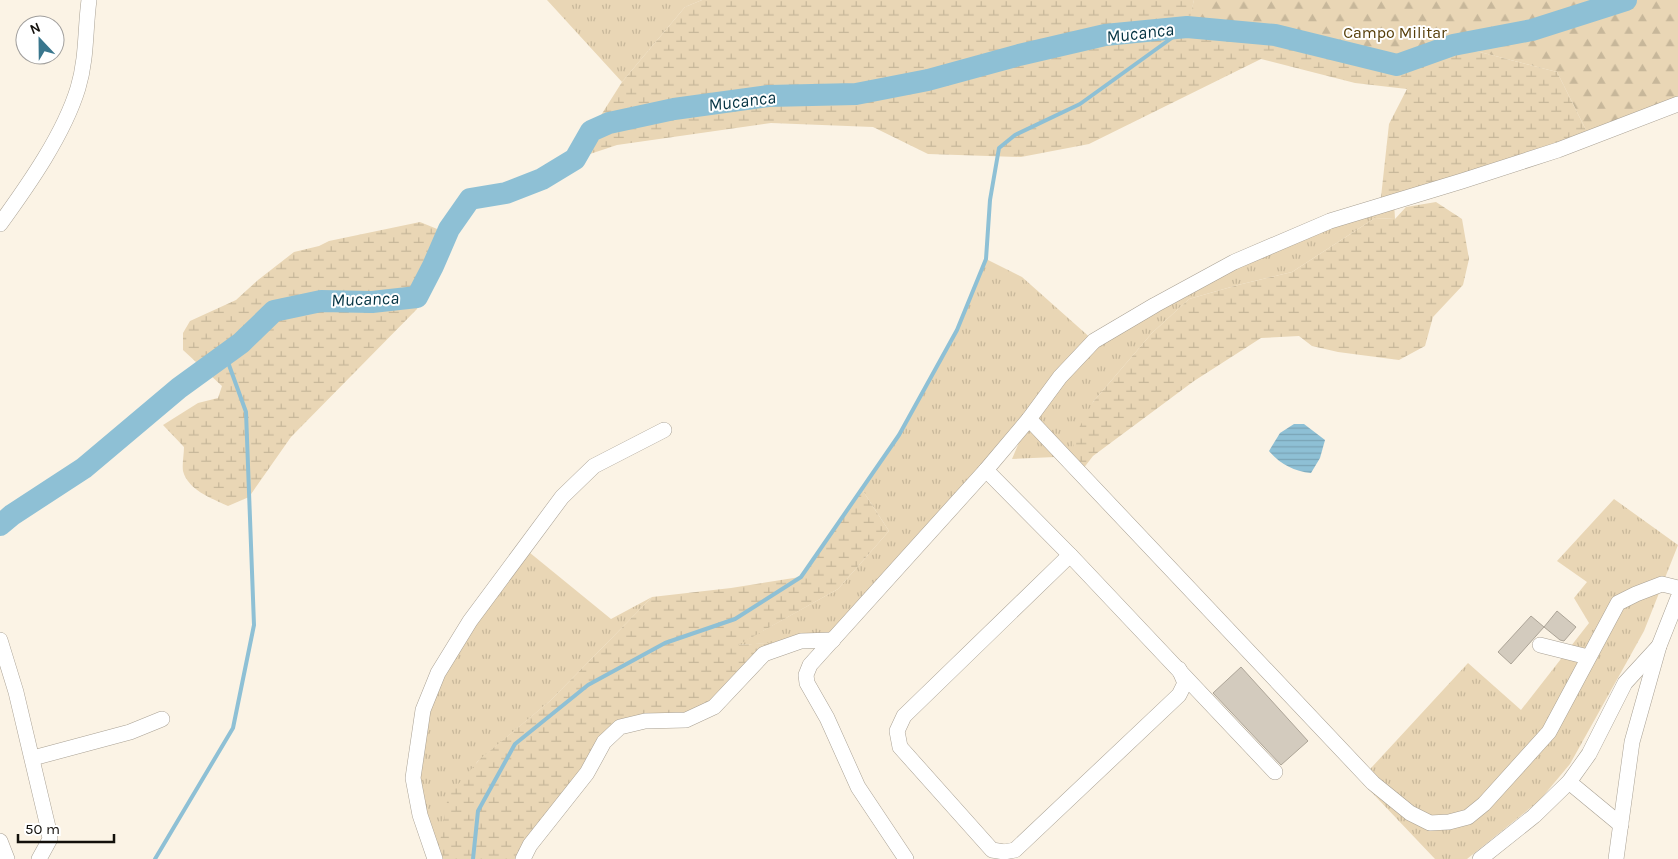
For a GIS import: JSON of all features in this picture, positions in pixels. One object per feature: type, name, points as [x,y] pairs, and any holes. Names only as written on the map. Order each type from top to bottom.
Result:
[{"type":"street","points":[[0,224],[23,193],[66,119],[78,87],[85,54],[89,0]]},
{"type":"street","points":[[906,859],[858,787],[827,718],[807,683],[806,675],[810,665],[986,470],[1029,419],[1060,377],[1094,341],[1234,262],[1330,221],[1462,182],[1550,153],[1678,104]]},
{"type":"street","points":[[1029,419],[1373,783],[1410,813],[1430,823],[1449,822],[1468,817],[1484,804],[1549,732],[1618,603],[1662,584],[1678,588]]},
{"type":"street","points":[[435,859],[420,815],[413,778],[423,710],[438,673],[470,621],[562,497],[594,466],[664,430]]},
{"type":"street","points":[[986,470],[1070,555],[1275,772]]},
{"type":"street","points":[[1070,555],[904,716],[897,731],[900,747],[992,850],[1004,852],[1015,850],[1179,695],[1185,683],[1179,670]]},
{"type":"street","points":[[1616,859],[1632,742],[1659,646],[1678,598]]},
{"type":"street","points":[[0,640],[33,758],[50,838],[39,859]]},
{"type":"street","points":[[523,859],[530,845],[587,773],[604,742],[620,727],[645,721],[686,720],[714,707],[764,654],[801,641],[833,640]]},
{"type":"street","points":[[1540,645],[1588,657]]},
{"type":"street","points":[[1480,859],[1534,816],[1569,782],[1589,754],[1625,682],[1659,646]]},
{"type":"street","points":[[33,758],[130,732],[162,719]]},
{"type":"street","points":[[1569,782],[1621,825]]},
{"type":"street","points":[[0,840],[8,859]]},
{"type":"green space","points":[[547,0],[702,0],[685,7],[622,82]]},
{"type":"green space","points":[[702,0],[1194,0],[1188,27],[1275,35],[1397,65],[1453,45],[1557,72],[1590,138],[1378,206],[1381,197],[1389,124],[1407,89],[1355,83],[1261,59],[1089,144],[1021,157],[928,154],[873,127],[771,123],[617,145],[575,159],[622,82],[685,7]]},
{"type":"green space","name":"Campo Militar","points":[[1194,0],[1678,0],[1678,104],[1590,138],[1557,72],[1453,45],[1397,65],[1275,35],[1187,27]]},
{"type":"green space","points":[[1394,201],[1395,219],[1375,218],[1292,272],[1189,299],[1152,333],[1093,402],[1076,478],[1055,457],[1012,459],[1028,421],[833,640],[737,645],[838,589],[889,531],[861,488],[899,435],[957,330],[986,259],[1022,277],[1094,341],[1234,262]]},
{"type":"green space","points":[[1436,202],[1462,219],[1469,259],[1463,285],[1433,317],[1425,346],[1399,360],[1338,352],[1312,346],[1299,336],[1261,338],[1194,381],[1093,456],[1076,478],[1073,439],[1093,402],[1152,333],[1189,299],[1292,272],[1375,218],[1395,219],[1406,207]]},
{"type":"green space","points":[[420,222],[447,233],[417,309],[291,437],[249,497],[228,506],[195,488],[186,478],[183,471],[184,447],[163,425],[198,403],[218,398],[222,386],[183,350],[183,333],[190,321],[236,300],[294,252],[319,246],[329,241]]},
{"type":"green space","points":[[861,488],[889,531],[838,589],[738,645],[801,641],[764,654],[714,707],[620,727],[523,859],[437,859],[448,796],[480,759],[550,701],[652,597],[731,588],[800,577]]},
{"type":"green space","points":[[1614,499],[1678,545],[1644,631],[1570,764],[1539,801],[1467,859],[1435,859],[1360,780],[1468,663],[1521,710],[1589,623],[1574,598],[1587,582],[1557,561]]},
{"type":"green space","points":[[524,548],[611,619],[652,597],[550,701],[477,762],[437,859],[413,778],[423,710]]},
{"type":"water","points":[[1294,424],[1304,424],[1325,440],[1320,458],[1311,473],[1299,471],[1288,466],[1269,451],[1280,433]]},
{"type":"building","points":[[1557,611],[1576,627],[1564,641],[1544,627]]},
{"type":"building","points":[[1531,616],[1544,627],[1511,664],[1498,652]]},
{"type":"building","points":[[1241,667],[1308,741],[1281,765],[1213,693]]},
{"type":"waterway","name":"Mucanca","points":[[0,525],[12,515],[84,468],[179,388],[241,343],[274,311],[321,301],[372,302],[417,297],[449,229],[470,199],[506,193],[542,179],[575,159],[591,131],[609,123],[674,109],[768,96],[856,94],[928,80],[1019,55],[1105,35],[1187,27],[1275,35],[1397,65],[1453,45],[1532,30],[1626,0]]},
{"type":"waterway","points":[[473,859],[478,811],[515,744],[588,685],[665,643],[735,619],[801,577],[899,435],[957,330],[986,259],[990,200],[999,148],[1015,135],[1080,104],[1187,27]]},
{"type":"waterway","points":[[155,859],[233,728],[254,625],[246,412],[225,354]]}]
